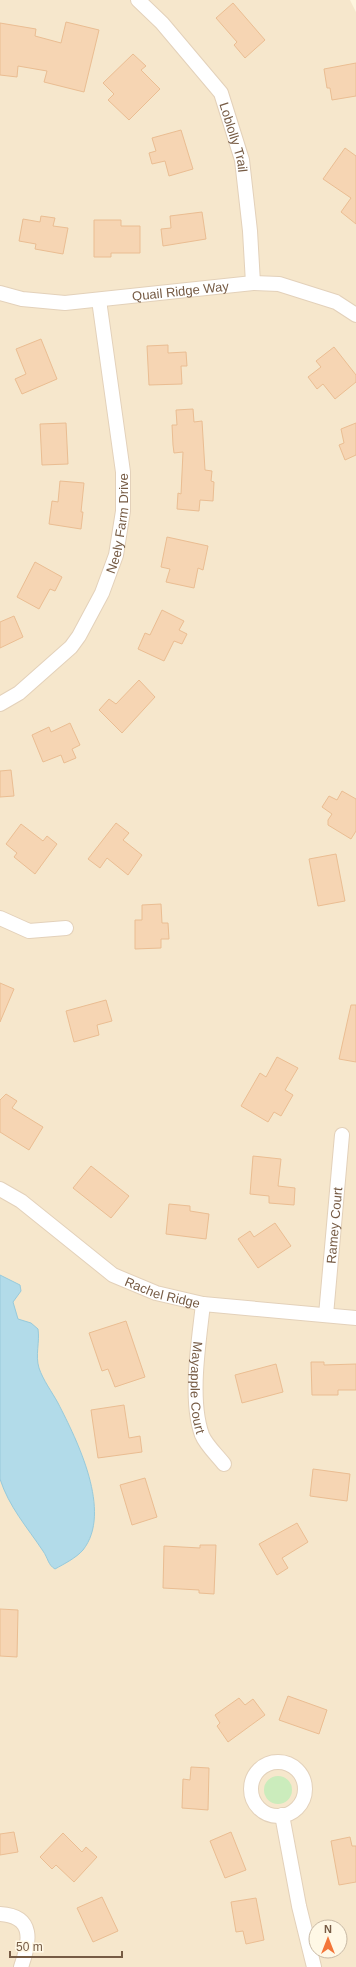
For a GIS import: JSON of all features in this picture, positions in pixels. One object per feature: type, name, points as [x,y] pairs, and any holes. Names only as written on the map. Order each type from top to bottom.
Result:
[{"type":"street","name":"Loblolly Trail","points":[[138,0],[162,23],[222,94],[242,160],[250,232],[253,283]]},
{"type":"street","name":"Quail Ridge Way","points":[[0,293],[22,299],[65,303],[253,283],[279,284],[336,302],[356,315]]},
{"type":"street","name":"Neely Farm Drive","points":[[0,704],[19,693],[71,647],[79,636],[102,593],[116,555],[123,511],[122,472],[100,300]]},
{"type":"street","points":[[0,918],[29,931],[66,928]]},
{"type":"street","name":"Ramey Court","points":[[326,1315],[342,1135]]},
{"type":"street","name":"Rachel Ridge","points":[[0,1189],[21,1201],[113,1275],[156,1293],[203,1304],[356,1318]]},
{"type":"street","name":"Mayapple Court","points":[[203,1304],[197,1359],[198,1416],[202,1436],[224,1464]]},
{"type":"street","points":[[282,1815],[299,1906],[314,1967]]},
{"type":"street","points":[[0,1914],[17,1918],[23,1922],[26,1928],[28,1939],[26,1953],[21,1967]]},
{"type":"shaded area","points":[[0,0],[350,0],[356,12],[356,1967],[0,1967]]},
{"type":"green space","points":[[278,1776],[288,1780],[292,1790],[288,1800],[278,1804],[268,1800],[264,1790],[268,1780]]},
{"type":"water","points":[[0,1275],[20,1285],[21,1291],[13,1302],[18,1319],[31,1323],[38,1329],[37,1358],[39,1368],[74,1436],[89,1476],[93,1497],[94,1516],[91,1534],[83,1550],[70,1561],[55,1569],[49,1563],[43,1551],[13,1508],[0,1479]]},
{"type":"building","points":[[233,3],[265,40],[245,58],[234,45],[237,42],[216,18]]},
{"type":"building","points":[[66,22],[99,30],[84,92],[44,82],[47,71],[18,66],[17,77],[0,75],[0,23],[36,29],[35,36],[61,43]]},
{"type":"building","points":[[133,54],[146,66],[141,70],[160,89],[129,120],[108,100],[114,94],[103,83]]},
{"type":"building","points":[[356,63],[356,96],[332,100],[330,88],[327,88],[324,69]]},
{"type":"building","points":[[181,130],[193,169],[169,176],[165,161],[152,164],[149,153],[156,151],[152,138]]},
{"type":"building","points":[[345,148],[356,156],[356,224],[341,212],[351,198],[323,179]]},
{"type":"building","points":[[202,212],[206,239],[163,246],[161,229],[171,228],[170,216]]},
{"type":"building","points":[[41,216],[55,218],[53,226],[68,228],[63,254],[35,249],[36,244],[19,241],[23,219],[40,222]]},
{"type":"building","points":[[94,220],[121,220],[121,226],[140,226],[140,253],[111,253],[111,257],[94,257]]},
{"type":"building","points":[[41,339],[57,379],[22,394],[15,379],[26,374],[16,349]]},
{"type":"building","points":[[168,345],[168,353],[186,352],[187,366],[181,366],[182,384],[149,385],[147,346]]},
{"type":"building","points":[[334,347],[356,375],[356,382],[335,399],[323,384],[317,389],[308,377],[321,367],[316,361]]},
{"type":"building","points":[[193,409],[194,422],[202,421],[205,470],[212,471],[211,481],[214,482],[213,501],[200,500],[199,511],[177,509],[178,493],[181,494],[183,452],[174,453],[173,445],[172,425],[177,425],[176,410]]},
{"type":"building","points":[[66,423],[68,464],[42,465],[40,424]]},
{"type":"building","points":[[356,423],[356,455],[345,460],[339,445],[344,443],[341,429]]},
{"type":"building","points":[[60,481],[84,483],[81,529],[49,524],[52,501],[58,502]]},
{"type":"building","points":[[167,537],[208,546],[203,570],[198,568],[194,588],[166,582],[170,569],[161,567]]},
{"type":"building","points":[[35,562],[62,577],[55,591],[50,589],[39,609],[17,597]]},
{"type":"building","points":[[162,610],[184,621],[179,630],[187,634],[182,644],[174,641],[164,661],[138,649],[145,633],[150,635]]},
{"type":"building","points":[[14,616],[23,637],[0,648],[0,622]]},
{"type":"building","points":[[139,680],[155,697],[122,733],[99,710],[109,699],[116,704]]},
{"type":"building","points":[[70,723],[80,745],[72,749],[76,758],[64,763],[61,755],[43,762],[32,735],[49,727],[51,732]]},
{"type":"building","points":[[11,770],[14,796],[0,797],[0,771]]},
{"type":"building","points":[[342,791],[356,799],[356,831],[351,839],[328,825],[328,820],[332,814],[322,807],[329,796],[337,800]]},
{"type":"building","points":[[116,823],[129,833],[123,840],[142,855],[128,875],[107,858],[100,868],[88,859]]},
{"type":"building","points":[[21,824],[43,841],[47,836],[57,844],[35,874],[14,857],[17,853],[6,844]]},
{"type":"building","points":[[336,854],[345,901],[318,906],[309,859]]},
{"type":"building","points":[[161,904],[162,923],[168,923],[169,939],[161,939],[161,948],[135,949],[135,920],[142,920],[142,905]]},
{"type":"building","points":[[0,983],[14,989],[0,1022]]},
{"type":"building","points":[[106,1000],[112,1021],[97,1025],[99,1035],[74,1042],[66,1011]]},
{"type":"building","points":[[351,1005],[356,1005],[356,1062],[339,1059]]},
{"type":"building","points":[[277,1057],[298,1068],[285,1090],[293,1095],[281,1116],[274,1112],[268,1122],[241,1106],[260,1073],[266,1077]]},
{"type":"building","points":[[6,1094],[17,1101],[12,1108],[43,1127],[29,1150],[0,1132],[0,1100]]},
{"type":"building","points":[[253,1156],[281,1159],[278,1186],[295,1188],[294,1205],[269,1203],[269,1196],[250,1194]]},
{"type":"building","points":[[91,1166],[129,1196],[111,1218],[73,1188]]},
{"type":"building","points":[[169,1204],[190,1206],[190,1211],[209,1214],[206,1239],[166,1234]]},
{"type":"building","points":[[275,1223],[291,1246],[258,1268],[238,1239],[250,1231],[254,1237]]},
{"type":"building","points":[[126,1321],[145,1377],[115,1387],[108,1369],[102,1371],[89,1333]]},
{"type":"building","points":[[311,1362],[324,1362],[324,1365],[356,1364],[356,1390],[338,1390],[338,1395],[312,1395]]},
{"type":"building","points":[[276,1364],[283,1392],[242,1403],[235,1375]]},
{"type":"building","points":[[124,1405],[129,1438],[140,1436],[142,1452],[98,1458],[91,1410]]},
{"type":"building","points":[[313,1469],[350,1474],[347,1501],[310,1496]]},
{"type":"building","points":[[145,1478],[157,1517],[132,1525],[120,1485]]},
{"type":"building","points":[[297,1523],[308,1542],[282,1558],[288,1568],[277,1575],[259,1544]]},
{"type":"building","points":[[200,1545],[216,1545],[214,1594],[199,1593],[199,1590],[163,1588],[164,1546],[200,1548]]},
{"type":"building","points":[[0,1609],[18,1610],[17,1657],[0,1656]]},
{"type":"building","points":[[288,1696],[327,1710],[319,1734],[279,1720]]},
{"type":"building","points":[[239,1698],[245,1705],[253,1699],[265,1715],[228,1742],[217,1726],[220,1723],[215,1715]]},
{"type":"building","points":[[191,1767],[209,1768],[208,1810],[182,1808],[183,1779],[190,1780]]},
{"type":"building","points":[[14,1832],[18,1852],[0,1855],[0,1834]]},
{"type":"building","points":[[231,1832],[246,1870],[225,1878],[210,1841]]},
{"type":"building","points":[[63,1833],[82,1852],[86,1847],[97,1857],[74,1882],[56,1865],[52,1869],[40,1857]]},
{"type":"building","points":[[350,1837],[352,1846],[356,1846],[356,1882],[339,1885],[331,1841]]},
{"type":"building","points":[[102,1897],[118,1931],[93,1942],[77,1908]]},
{"type":"building","points":[[256,1898],[264,1940],[246,1944],[243,1931],[236,1932],[231,1902]]}]
